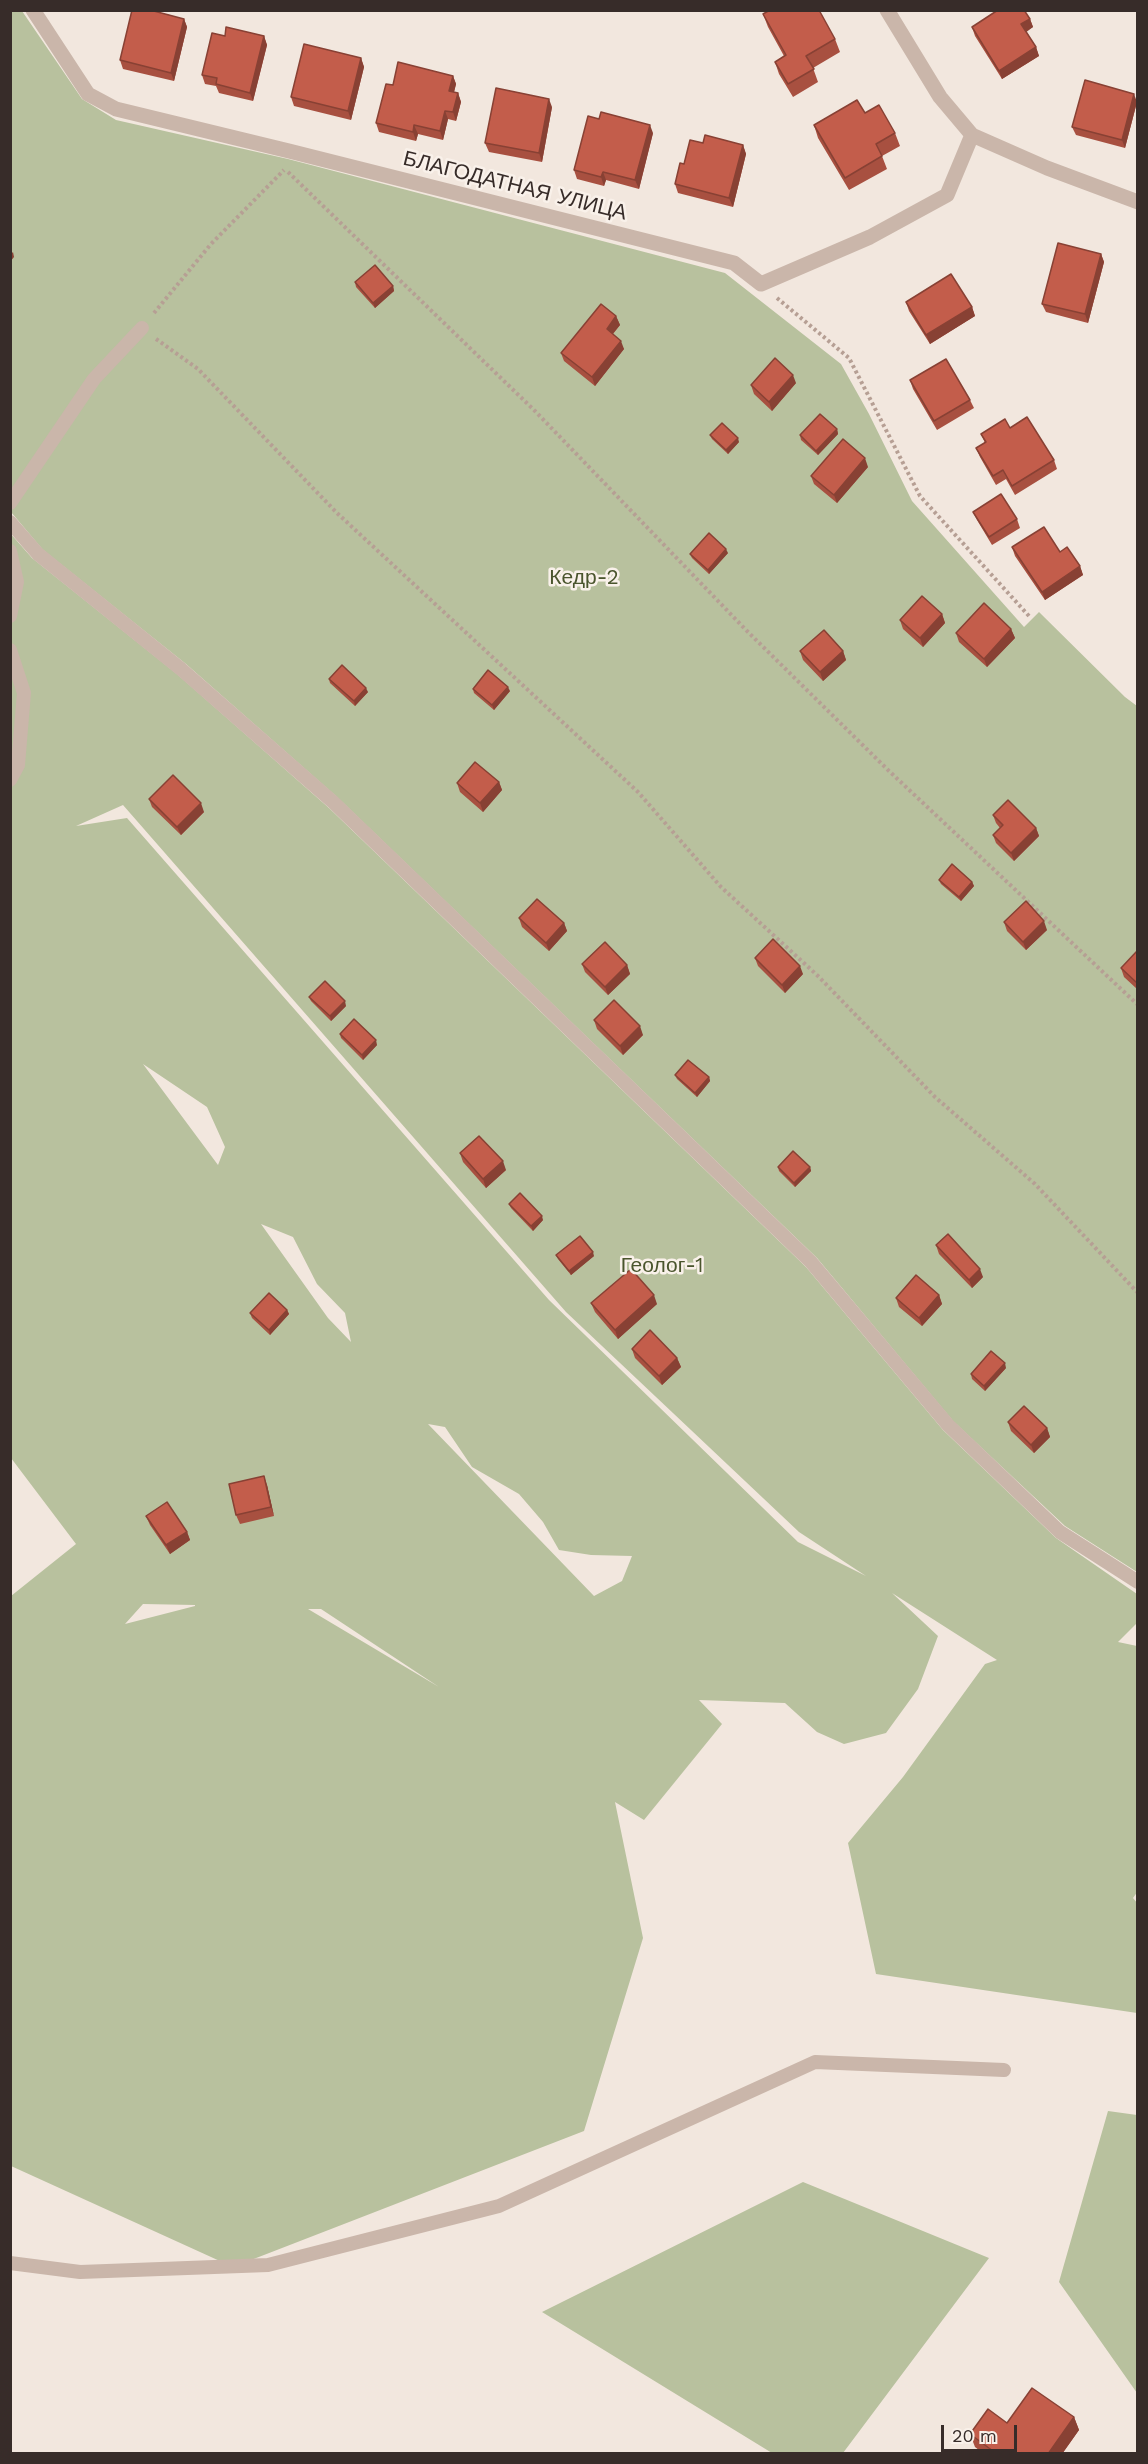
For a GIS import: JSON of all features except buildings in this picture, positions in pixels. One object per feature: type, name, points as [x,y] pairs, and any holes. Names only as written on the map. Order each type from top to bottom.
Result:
[{"type":"street","name":"БЛАГОДАТНАЯ УЛИЦА","points":[[33,10],[88,93],[116,109],[290,150],[734,263],[760,284]]},
{"type":"street","points":[[887,10],[940,97],[972,135],[1047,168],[1137,202]]},
{"type":"street","points":[[760,284],[870,237],[947,195],[972,135]]},
{"type":"lane","points":[[10,502],[94,379],[142,328]]},
{"type":"lane","points":[[10,522],[38,554],[181,669],[333,802],[811,1262],[948,1425],[1060,1532],[1137,1582]]},
{"type":"lane","points":[[10,551],[16,582],[10,616]]},
{"type":"lane","points":[[10,650],[24,693],[18,765],[10,780]]},
{"type":"lane","points":[[10,2263],[80,2271],[268,2265],[499,2206],[816,2062],[1004,2070]]},
{"type":"path","points":[[290,150],[285,169],[211,244],[142,328],[198,369],[337,513],[638,792],[721,887],[818,976],[935,1098],[1035,1184],[1137,1293]]},
{"type":"path","points":[[285,169],[535,411],[746,630],[889,771],[1137,1005]]},
{"type":"path","points":[[760,284],[849,358],[920,496],[1029,616]]},
{"type":"green space","name":"Кедр-2","points":[[10,11],[22,11],[82,99],[116,120],[288,159],[725,273],[841,364],[869,414],[912,501],[1024,627],[1039,612],[1125,697],[1137,706],[1137,1572],[1065,1526],[953,1421],[817,1258],[337,797],[186,664],[43,550],[11,512]]},
{"type":"green space","name":"Геолог-1","points":[[10,533],[32,558],[177,674],[329,808],[806,1267],[943,1430],[1056,1538],[1137,1594],[1137,1623],[1118,1642],[1137,1646],[1138,1891],[1133,1898],[1138,1904],[1137,2013],[876,1974],[848,1843],[903,1777],[985,1664],[997,1660],[892,1593],[938,1636],[918,1689],[886,1733],[844,1744],[817,1732],[785,1703],[699,1700],[722,1724],[644,1820],[615,1802],[643,1938],[584,2131],[233,2267],[11,2166],[11,1596],[76,1544],[11,1458]],"holes":[[[123,805],[566,1312],[799,1532],[866,1576],[798,1542],[549,1300],[127,818],[76,826]],[[143,1064],[207,1107],[225,1147],[218,1165]],[[261,1224],[293,1237],[317,1284],[345,1313],[351,1342],[328,1318]],[[428,1424],[445,1427],[472,1467],[519,1494],[543,1522],[559,1550],[591,1555],[632,1556],[622,1581],[594,1596]],[[143,1604],[195,1606],[125,1624]],[[308,1609],[321,1609],[439,1687]]]},
{"type":"green space","points":[[1108,2111],[1137,2115],[1137,2393],[1059,2282]]},
{"type":"green space","points":[[803,2182],[989,2258],[843,2453],[772,2453],[542,2312]]}]
